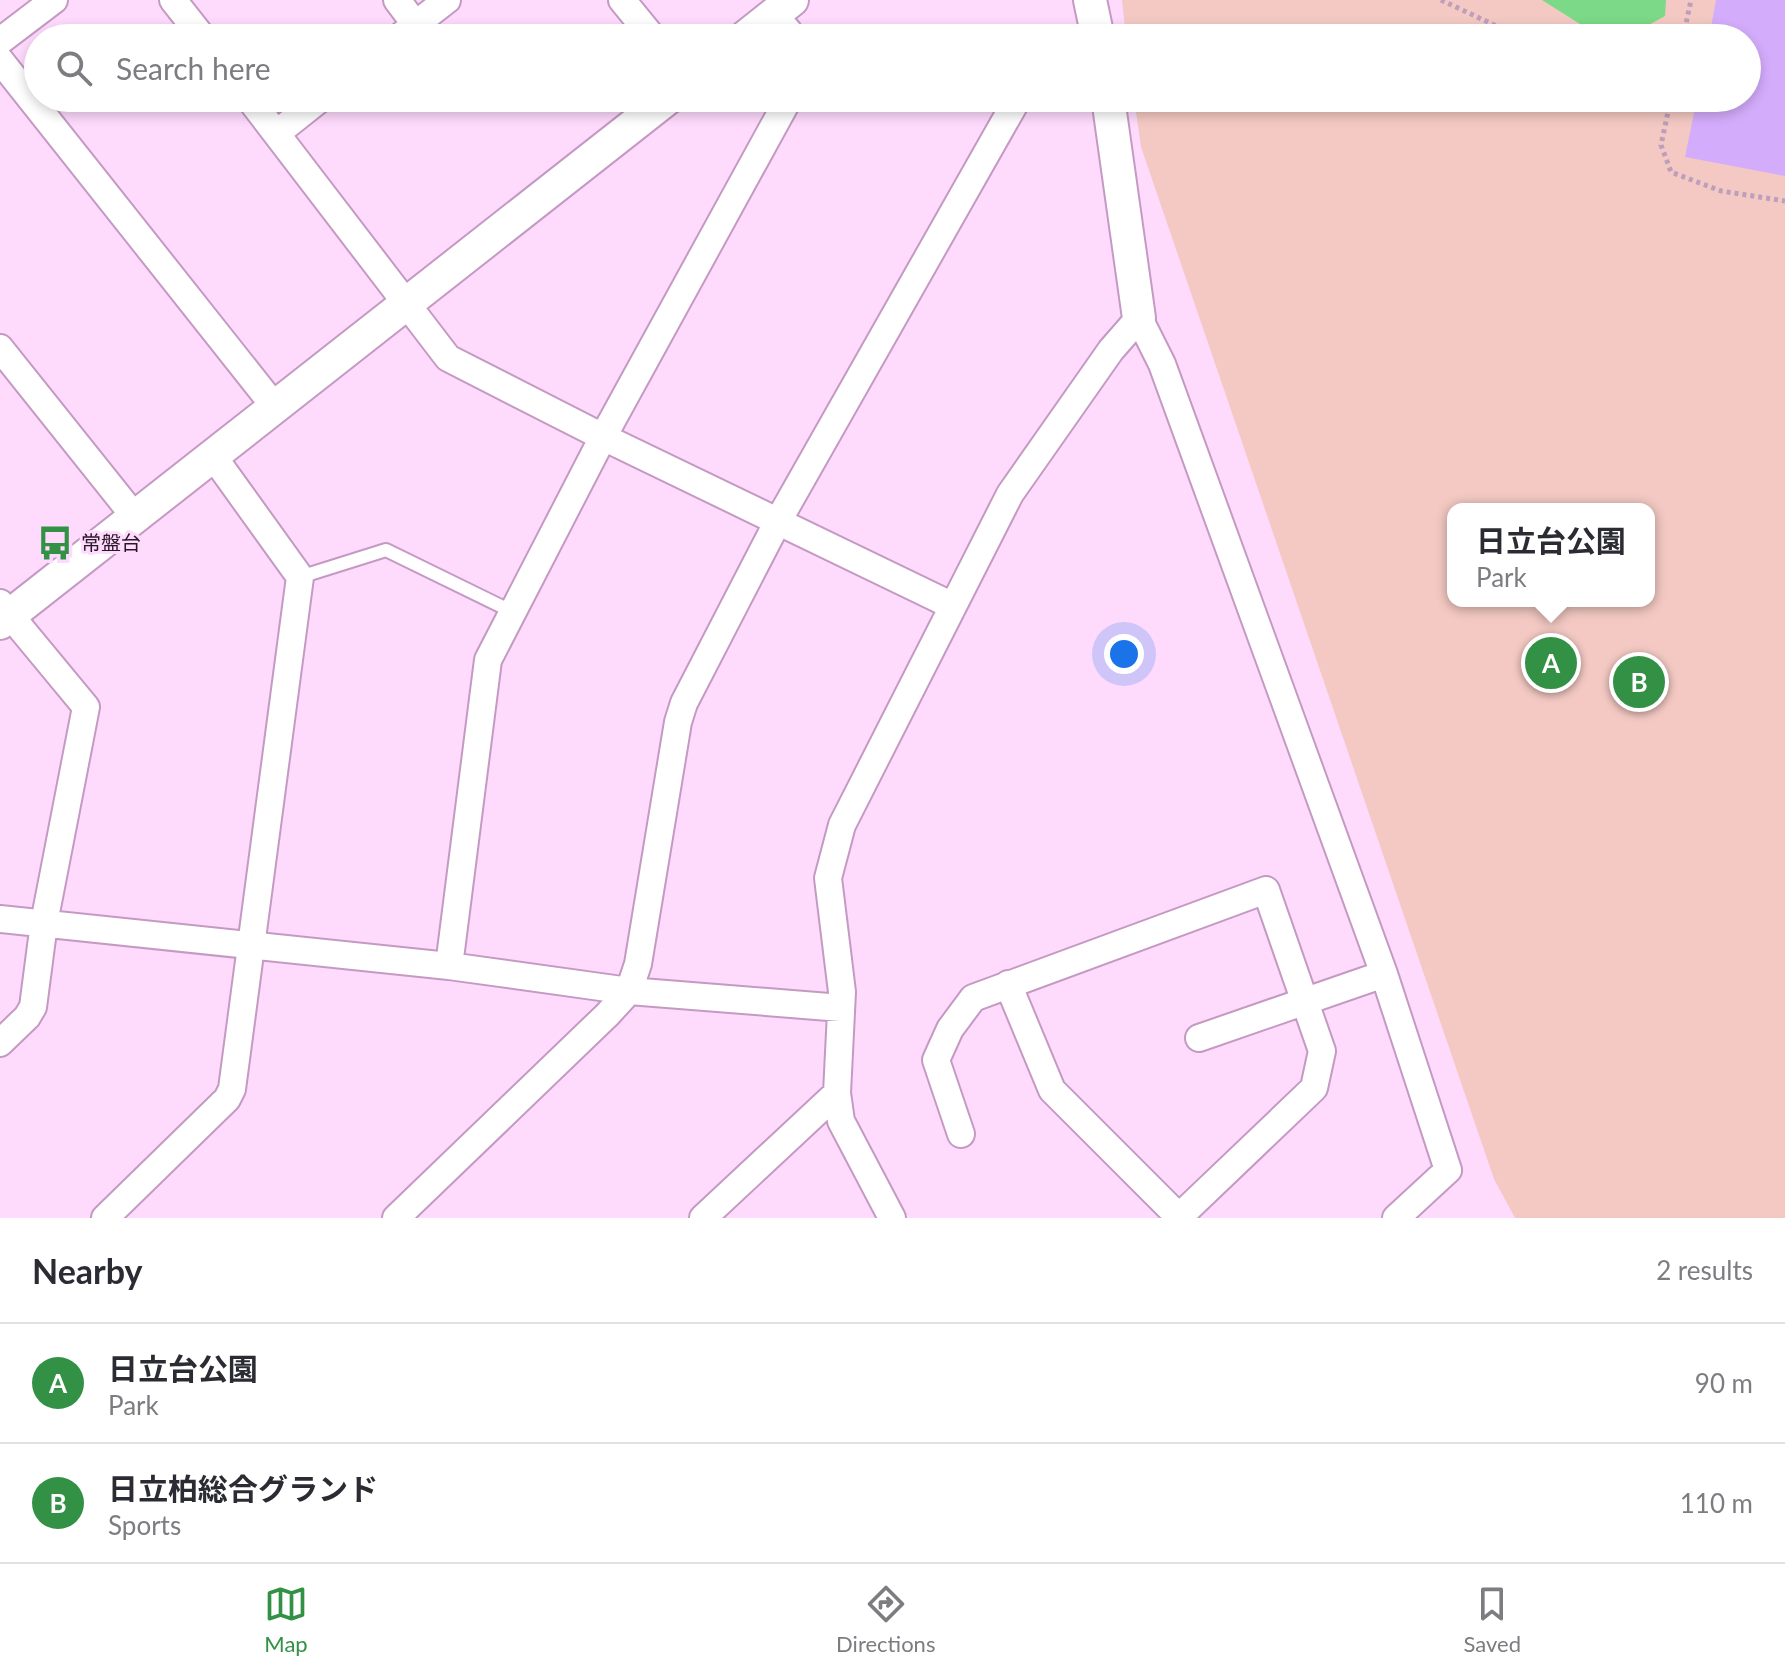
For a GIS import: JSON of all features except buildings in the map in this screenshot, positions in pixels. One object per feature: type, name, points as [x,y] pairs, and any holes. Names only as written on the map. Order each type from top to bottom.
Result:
[{"type":"street","points":[[0,41],[54,0]]},
{"type":"street","points":[[173,0],[192,24]]},
{"type":"street","points":[[397,0],[404,24]]},
{"type":"street","points":[[415,24],[447,0]]},
{"type":"street","points":[[622,0],[642,24]]},
{"type":"street","points":[[1090,0],[1091,24]]},
{"type":"street","points":[[0,60],[24,90]]},
{"type":"street","points":[[41,112],[275,407]]},
{"type":"street","points":[[260,112],[448,358],[777,523],[953,606]]},
{"type":"street","points":[[277,133],[303,112]]},
{"type":"street","points":[[0,1043],[33,1007],[44,923],[86,707],[3,614],[135,517],[650,112]]},
{"type":"street","points":[[449,966],[488,660],[603,437],[781,112]]},
{"type":"street","points":[[396,1218],[629,991],[638,964],[678,722],[684,703],[777,523],[1010,112]]},
{"type":"street","points":[[1110,112],[1139,318],[1162,364],[1384,974],[1448,1170],[1396,1218]]},
{"type":"street","points":[[892,1218],[841,1121],[837,1093],[842,992],[828,878],[842,825],[1010,494],[1111,350],[1139,318]]},
{"type":"street","points":[[0,348],[135,517]]},
{"type":"street","points":[[105,1218],[227,1099],[232,1089],[300,577],[213,456]]},
{"type":"street","points":[[961,1134],[936,1060],[950,1029],[973,998],[1008,984],[1266,890],[1322,1051],[1314,1088],[1179,1218],[1052,1090],[1008,984]]},
{"type":"street","points":[[0,919],[449,966],[629,991],[841,1008]]},
{"type":"street","points":[[1199,1038],[1384,974]]},
{"type":"street","points":[[703,1218],[837,1093]]},
{"type":"lane","points":[[300,577],[386,550],[513,612]]},
{"type":"path","points":[[1441,0],[1492,24]]},
{"type":"path","points":[[1686,24],[1691,0]]},
{"type":"path","points":[[1668,112],[1661,145],[1671,172],[1721,191],[1785,201]]},
{"type":"shaded area","points":[[1122,0],[1785,0],[1785,1218],[1515,1218],[1494,1179],[1141,147],[1136,112],[1761,112],[1761,24],[1125,24]]},
{"type":"shaded area","points":[[1542,0],[1666,0],[1665,16],[1650,24],[1580,24]]},
{"type":"place","name":"常盤台","points":[[55,543]]},
{"type":"place","name":"日立台公園","points":[[1551,663]]},
{"type":"place","name":"日立柏総合グランド","points":[[1639,682]]}]
